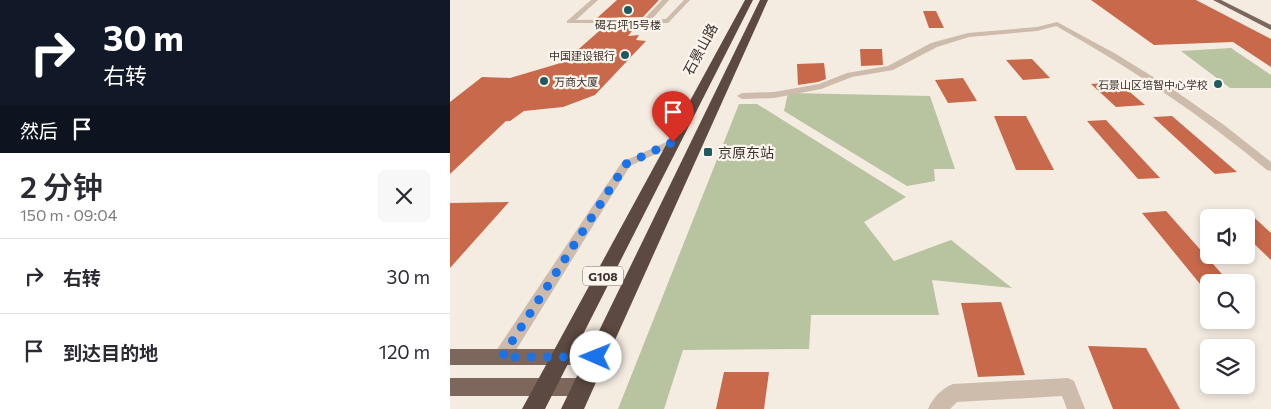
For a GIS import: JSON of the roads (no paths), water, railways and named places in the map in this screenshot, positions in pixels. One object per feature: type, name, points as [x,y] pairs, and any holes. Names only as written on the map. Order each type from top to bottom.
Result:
[{"type":"highway","name":"石景山路","points":[[533,409],[749,0]]},
{"type":"highway","name":"G108","points":[[572,409],[764,0]]},
{"type":"main road","points":[[1216,0],[1271,28]]},
{"type":"main road","points":[[450,357],[596,357]]},
{"type":"main road","points":[[450,387],[582,387]]},
{"type":"street","points":[[595,0],[569,22],[668,21],[687,0]]},
{"type":"street","points":[[646,21],[666,0]]},
{"type":"street","points":[[742,96],[774,95],[793,92],[821,86],[850,75],[890,68],[934,45],[968,35],[1037,29],[1057,24],[1135,69],[1235,137],[1271,168]]},
{"type":"street","points":[[502,357],[626,164],[673,142]]},
{"type":"street","points":[[937,409],[953,393],[1068,388],[1076,409]]},
{"type":"place","name":"碣石坪15号楼","points":[[628,10]]},
{"type":"place","name":"中国建设银行","points":[[625,55]]},
{"type":"place","name":"万商大厦","points":[[544,81]]},
{"type":"place","name":"石景山区培智中心学校","points":[[1218,84]]},
{"type":"place","name":"京原东站","points":[[708,152]]}]
